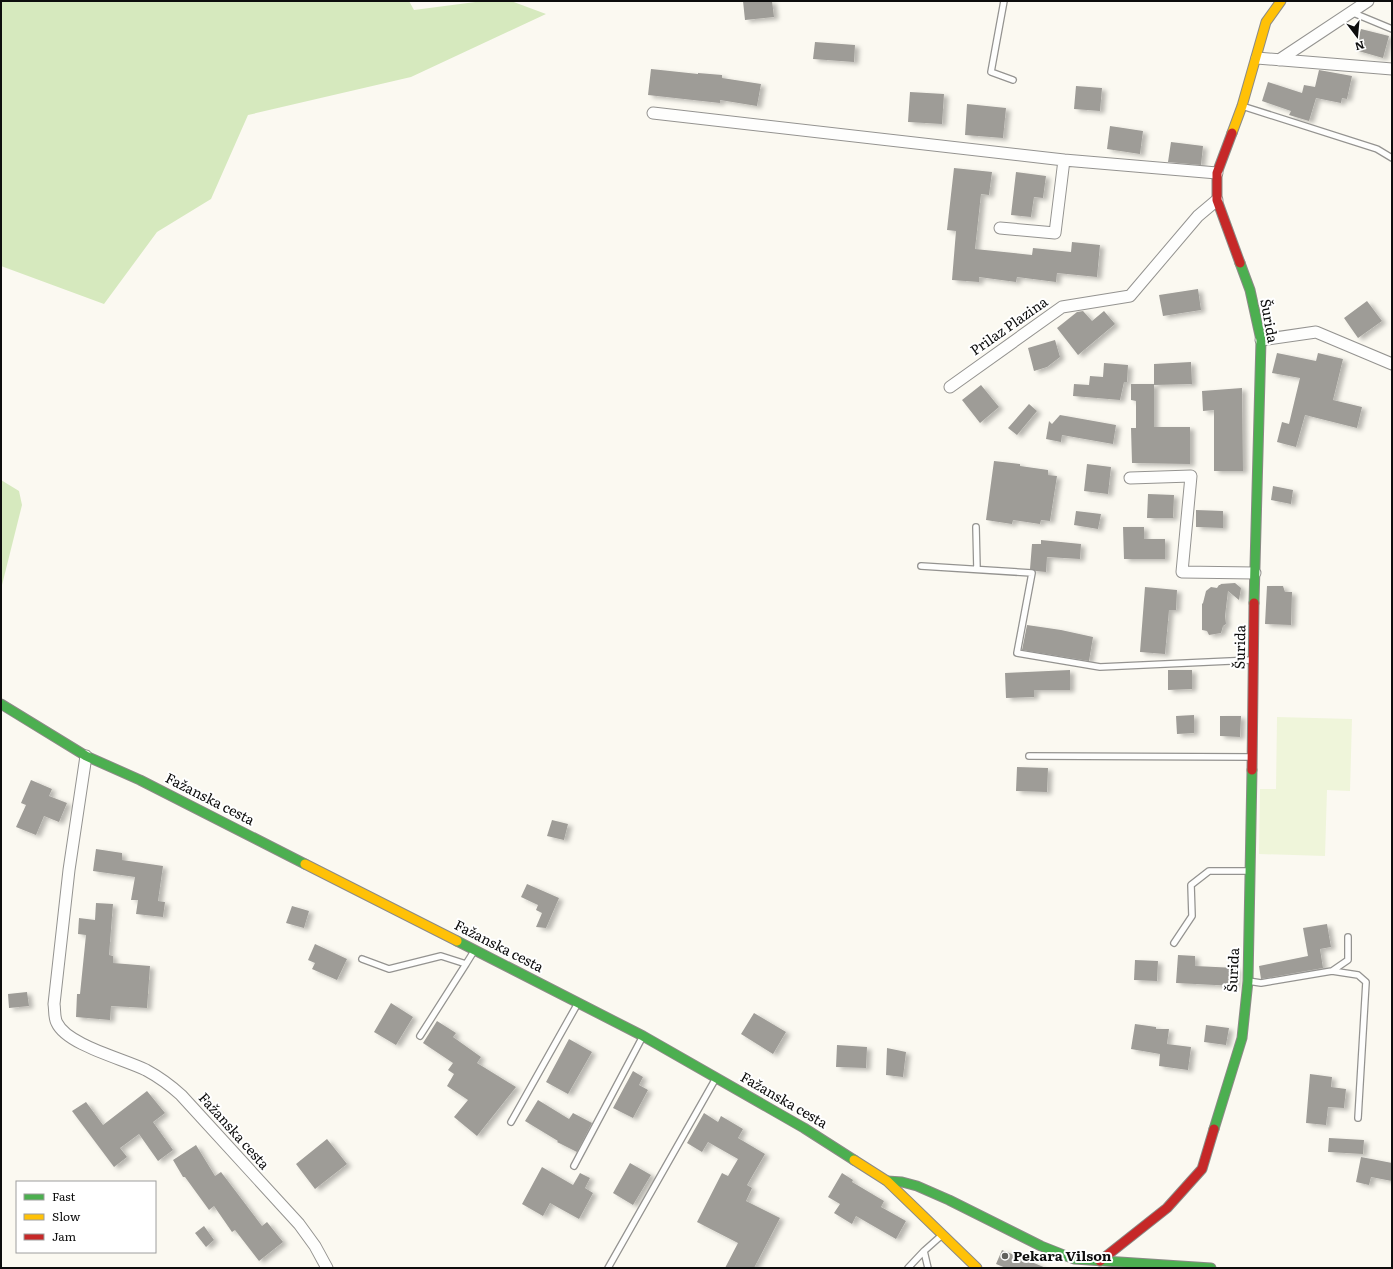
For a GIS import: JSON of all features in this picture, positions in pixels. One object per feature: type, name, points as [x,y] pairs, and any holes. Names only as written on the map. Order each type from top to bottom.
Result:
[{"type":"street","name":"Šurida","points":[[1100,1261],[1167,1208],[1202,1169],[1242,1038],[1248,981],[1255,573],[1261,340],[1250,290],[1216,200],[1217,173],[1242,106],[1257,58],[1266,22],[1281,1]]},
{"type":"street","points":[[1279,60],[1368,1]]},
{"type":"street","points":[[1257,58],[1392,69]]},
{"type":"street","points":[[653,113],[1064,160],[1217,173]]},
{"type":"street","points":[[1000,228],[1055,233],[1064,160]]},
{"type":"street","name":"Prilaz Plazina","points":[[950,387],[1062,307],[1130,296],[1198,216],[1216,200]]},
{"type":"street","points":[[1261,340],[1316,332],[1392,364]]},
{"type":"street","points":[[1130,478],[1191,476],[1182,572],[1255,573]]},
{"type":"street","name":"Fažanska cesta","points":[[1,704],[86,756],[140,780],[643,1036],[804,1128],[887,1181],[977,1268]]},
{"type":"street","name":"Fažanska cesta","points":[[86,756],[68,870],[54,1004],[57,1023],[67,1034],[86,1046],[144,1069],[167,1083],[181,1095],[299,1224],[315,1246],[327,1268]]},
{"type":"street","name":"Fažanska cesta","points":[[887,1181],[902,1182],[917,1186],[950,1200],[1041,1246],[1074,1258],[1211,1268]]},
{"type":"lane","points":[[1004,1],[991,72],[1013,80]]},
{"type":"lane","points":[[1350,12],[1392,29]]},
{"type":"lane","points":[[1242,106],[1377,149],[1392,158]]},
{"type":"lane","points":[[976,527],[977,569]]},
{"type":"lane","points":[[921,566],[1032,573],[1017,653],[1100,667],[1254,660]]},
{"type":"lane","points":[[1029,756],[1252,757]]},
{"type":"lane","points":[[1174,943],[1192,916],[1191,885],[1209,871],[1250,871]]},
{"type":"lane","points":[[1332,971],[1348,960],[1348,937]]},
{"type":"lane","points":[[420,1036],[474,950]]},
{"type":"lane","points":[[362,959],[389,969],[441,956],[466,964]]},
{"type":"lane","points":[[1248,981],[1261,983],[1332,971],[1358,975],[1366,982],[1358,1118]]},
{"type":"lane","points":[[510,1122],[578,1003]]},
{"type":"lane","points":[[574,1166],[643,1036]]},
{"type":"lane","points":[[608,1268],[716,1078]]},
{"type":"lane","points":[[908,1268],[942,1234]]},
{"type":"lane","points":[[924,1251],[928,1268]]},
{"type":"green space","points":[[1,1],[409,1],[414,10],[483,1],[511,1],[546,14],[411,77],[248,115],[211,199],[157,232],[104,304],[1,266]]},
{"type":"green space","points":[[1,480],[19,491],[22,505],[1,589]]},
{"type":"green space","points":[[1277,717],[1352,719],[1350,791],[1327,790],[1325,856],[1259,854],[1260,789],[1276,789]]},
{"type":"building","points":[[743,1],[772,1],[774,17],[745,20]]},
{"type":"building","points":[[1361,29],[1389,36],[1383,58],[1355,50]]},
{"type":"building","points":[[815,42],[855,45],[854,62],[813,59]]},
{"type":"building","points":[[651,69],[722,75],[722,78],[761,84],[757,106],[720,100],[720,103],[648,95]]},
{"type":"building","points":[[1319,70],[1352,76],[1347,99],[1342,98],[1341,103],[1316,98],[1309,121],[1289,115],[1291,111],[1262,101],[1268,82],[1302,93],[1304,85],[1315,87]]},
{"type":"building","points":[[1076,86],[1102,88],[1100,111],[1074,109]]},
{"type":"building","points":[[910,92],[944,94],[942,124],[908,122]]},
{"type":"building","points":[[967,104],[1006,108],[1003,138],[965,135]]},
{"type":"building","points":[[1110,126],[1143,131],[1140,154],[1107,149]]},
{"type":"building","points":[[1171,142],[1203,146],[1201,165],[1168,162]]},
{"type":"building","points":[[954,168],[992,172],[989,195],[981,194],[975,249],[1032,255],[1033,248],[1071,252],[1072,242],[1100,245],[1097,277],[1057,273],[1056,282],[1017,277],[1016,282],[979,277],[979,282],[952,280],[956,231],[947,230]]},
{"type":"building","points":[[1016,172],[1046,176],[1043,198],[1034,197],[1031,217],[1011,215]]},
{"type":"building","points":[[1198,289],[1201,310],[1163,316],[1159,295]]},
{"type":"building","points":[[1367,301],[1382,321],[1358,338],[1344,318]]},
{"type":"building","points":[[1083,311],[1092,321],[1104,311],[1115,324],[1078,355],[1057,328],[1077,312]]},
{"type":"building","points":[[1055,340],[1060,357],[1047,367],[1034,371],[1028,348]]},
{"type":"building","points":[[1277,353],[1316,361],[1318,353],[1343,359],[1333,400],[1362,407],[1357,428],[1305,415],[1296,447],[1277,442],[1282,422],[1289,424],[1300,378],[1272,373]]},
{"type":"building","points":[[1191,362],[1192,384],[1154,385],[1154,364]]},
{"type":"building","points":[[1104,363],[1128,365],[1127,382],[1124,382],[1120,400],[1073,396],[1074,384],[1089,385],[1090,376],[1103,377]]},
{"type":"building","points":[[1131,384],[1154,384],[1154,427],[1190,427],[1190,464],[1132,463],[1131,428],[1136,428],[1136,401],[1131,400]]},
{"type":"building","points":[[981,385],[999,407],[980,423],[962,400]]},
{"type":"building","points":[[1242,388],[1243,471],[1214,471],[1214,410],[1203,411],[1202,391]]},
{"type":"building","points":[[1029,404],[1037,411],[1017,435],[1008,428]]},
{"type":"building","points":[[1060,415],[1116,425],[1113,444],[1062,435],[1061,442],[1046,439],[1049,421],[1052,424]]},
{"type":"building","points":[[994,461],[1020,464],[1020,466],[1048,470],[1048,475],[1057,476],[1050,521],[1041,520],[1040,524],[1013,520],[1012,524],[986,520]]},
{"type":"building","points":[[1087,464],[1111,467],[1108,494],[1084,491]]},
{"type":"building","points":[[1273,486],[1293,490],[1291,504],[1271,500]]},
{"type":"building","points":[[1148,494],[1174,495],[1173,518],[1147,518]]},
{"type":"building","points":[[1196,510],[1223,511],[1223,528],[1196,527]]},
{"type":"building","points":[[1076,511],[1101,514],[1098,529],[1074,525]]},
{"type":"building","points":[[1123,527],[1144,527],[1144,539],[1165,539],[1165,559],[1124,559]]},
{"type":"building","points":[[1041,540],[1081,544],[1080,559],[1047,557],[1046,572],[1030,569],[1032,544],[1041,544]]},
{"type":"building","points":[[1235,583],[1241,588],[1239,600],[1228,591],[1225,616],[1226,624],[1223,626],[1221,633],[1209,635],[1207,631],[1202,630],[1202,604],[1206,591],[1211,587],[1217,588],[1221,585],[1220,584]]},
{"type":"building","points":[[1267,586],[1283,586],[1285,592],[1292,592],[1291,625],[1265,624]]},
{"type":"building","points":[[1145,587],[1177,590],[1176,610],[1169,610],[1165,654],[1140,652]]},
{"type":"building","points":[[1027,625],[1093,637],[1089,661],[1022,650]]},
{"type":"building","points":[[1070,670],[1070,690],[1034,690],[1034,697],[1006,698],[1005,673]]},
{"type":"building","points":[[1168,670],[1192,670],[1192,689],[1168,690]]},
{"type":"building","points":[[1194,715],[1194,733],[1177,734],[1176,716]]},
{"type":"building","points":[[1220,716],[1241,716],[1240,737],[1220,736]]},
{"type":"building","points":[[1017,767],[1048,768],[1047,792],[1016,791]]},
{"type":"building","points":[[31,780],[52,789],[49,796],[67,803],[59,822],[44,816],[36,835],[16,827],[26,805],[21,803]]},
{"type":"building","points":[[552,820],[568,824],[564,840],[547,836]]},
{"type":"building","points":[[96,849],[122,853],[122,860],[163,866],[158,901],[165,902],[163,917],[136,914],[138,900],[131,900],[135,877],[93,871]]},
{"type":"building","points":[[527,884],[559,898],[546,928],[536,927],[542,913],[536,910],[538,905],[521,897]]},
{"type":"building","points":[[96,903],[113,904],[109,955],[113,956],[113,963],[150,966],[147,1008],[111,1006],[110,1020],[76,1017],[77,994],[80,994],[86,935],[78,934],[79,918],[95,920]]},
{"type":"building","points":[[292,906],[309,911],[304,928],[286,923]]},
{"type":"building","points":[[1327,924],[1331,947],[1320,949],[1323,968],[1261,979],[1259,966],[1308,956],[1303,928]]},
{"type":"building","points":[[315,944],[347,959],[337,980],[312,969],[315,963],[308,960]]},
{"type":"building","points":[[1178,955],[1195,956],[1195,966],[1236,968],[1235,986],[1176,983]]},
{"type":"building","points":[[1135,960],[1158,961],[1157,981],[1134,980]]},
{"type":"building","points":[[27,992],[29,1006],[9,1008],[8,994]]},
{"type":"building","points":[[391,1003],[413,1017],[396,1045],[374,1032]]},
{"type":"building","points":[[754,1013],[786,1032],[773,1054],[741,1034]]},
{"type":"building","points":[[437,1021],[456,1033],[453,1037],[481,1057],[477,1063],[516,1087],[477,1136],[454,1117],[468,1100],[447,1086],[454,1074],[448,1070],[453,1063],[423,1043]]},
{"type":"building","points":[[1135,1024],[1156,1027],[1156,1029],[1169,1029],[1167,1044],[1191,1047],[1188,1070],[1159,1066],[1160,1054],[1131,1049]]},
{"type":"building","points":[[1206,1025],[1229,1028],[1226,1045],[1204,1042]]},
{"type":"building","points":[[569,1039],[592,1052],[568,1094],[546,1082]]},
{"type":"building","points":[[837,1045],[867,1047],[866,1068],[836,1067]]},
{"type":"building","points":[[887,1048],[906,1052],[903,1077],[886,1075]]},
{"type":"building","points":[[633,1071],[643,1077],[639,1085],[648,1090],[633,1118],[613,1108]]},
{"type":"building","points":[[1310,1074],[1332,1077],[1331,1087],[1346,1089],[1344,1108],[1328,1107],[1326,1125],[1306,1123]]},
{"type":"building","points":[[147,1091],[165,1113],[153,1122],[173,1150],[158,1161],[139,1134],[120,1148],[127,1157],[114,1167],[72,1111],[86,1102],[103,1125]]},
{"type":"building","points":[[538,1100],[569,1119],[573,1113],[592,1123],[577,1152],[557,1142],[558,1141],[525,1121]]},
{"type":"building","points":[[704,1113],[718,1122],[721,1116],[743,1129],[738,1138],[765,1154],[747,1185],[752,1188],[746,1201],[780,1218],[754,1268],[725,1268],[738,1243],[697,1222],[722,1173],[728,1176],[738,1159],[708,1142],[702,1152],[687,1143]]},
{"type":"building","points":[[1329,1138],[1364,1140],[1363,1154],[1328,1152]]},
{"type":"building","points":[[327,1139],[347,1164],[315,1189],[296,1164]]},
{"type":"building","points":[[196,1145],[215,1176],[221,1172],[262,1226],[267,1222],[283,1242],[259,1261],[235,1230],[232,1232],[214,1206],[209,1210],[185,1177],[183,1177],[173,1160]]},
{"type":"building","points":[[1361,1157],[1392,1163],[1392,1181],[1371,1177],[1369,1185],[1356,1182]]},
{"type":"building","points":[[630,1163],[651,1175],[633,1205],[613,1193]]},
{"type":"building","points":[[542,1167],[573,1185],[580,1173],[590,1178],[585,1188],[593,1193],[579,1219],[550,1203],[543,1216],[522,1204]]},
{"type":"building","points":[[842,1173],[853,1180],[852,1182],[884,1201],[881,1207],[906,1221],[896,1239],[856,1216],[852,1224],[834,1213],[840,1204],[828,1197]]},
{"type":"building","points":[[204,1226],[214,1240],[206,1247],[195,1233]]},
{"type":"building","points":[[1002,1250],[1046,1268],[1006,1268],[996,1264]]},
{"type":"traffic: fast","points":[[1240,263],[1250,290],[1261,340],[1254,603]]},
{"type":"traffic: fast","points":[[1,704],[86,756],[140,780],[305,864]]},
{"type":"traffic: fast","points":[[1214,1129],[1242,1038],[1248,981],[1252,770]]},
{"type":"traffic: fast","points":[[457,941],[643,1036],[804,1128],[854,1160]]},
{"type":"traffic: fast","points":[[887,1181],[902,1182],[917,1186],[949,1200],[1041,1246],[1074,1259],[1211,1268]]},
{"type":"traffic: slow","points":[[1232,133],[1242,106],[1266,22],[1281,1]]},
{"type":"traffic: slow","points":[[305,864],[457,941]]},
{"type":"traffic: slow","points":[[854,1160],[887,1181],[977,1268]]},
{"type":"traffic: jam","points":[[1232,133],[1217,173],[1217,200],[1240,263]]},
{"type":"traffic: jam","points":[[1252,770],[1254,603]]},
{"type":"traffic: jam","points":[[1100,1261],[1167,1208],[1202,1169],[1214,1129]]},
{"type":"place","name":"Pekara Vilson","points":[[1005,1256]]}]
